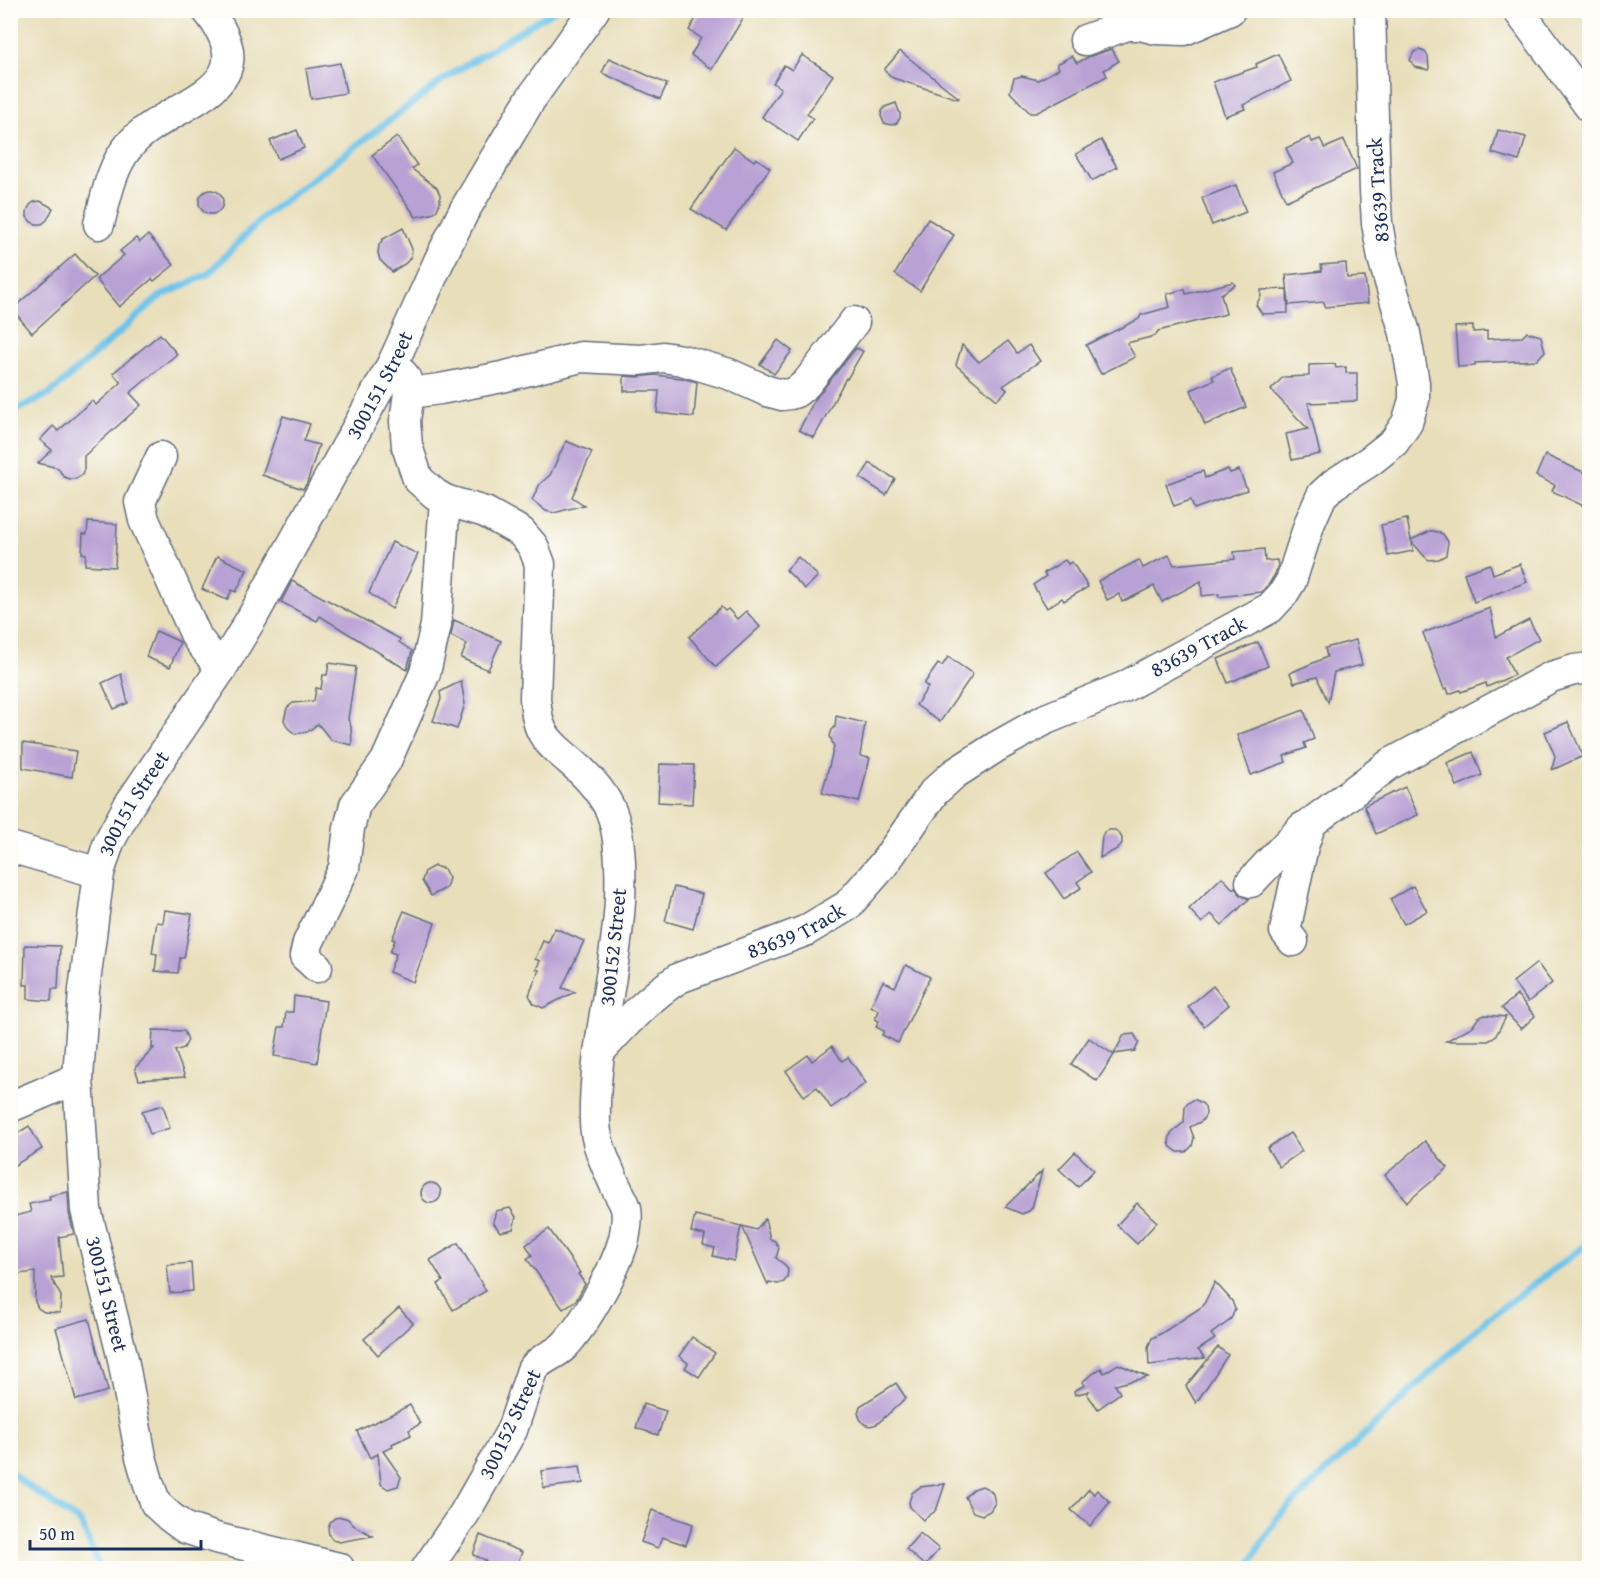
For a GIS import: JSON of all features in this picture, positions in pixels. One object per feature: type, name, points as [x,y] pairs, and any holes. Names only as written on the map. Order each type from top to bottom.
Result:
[{"type":"street","points":[[99,224],[118,162],[129,145],[149,128],[202,97],[221,81],[228,61],[227,42],[207,10]]},
{"type":"street","name":"300151 Street","points":[[339,1569],[185,1528],[156,1504],[141,1457],[123,1359],[86,1210],[78,1078],[84,990],[99,873],[109,842],[129,805],[221,669],[253,616],[393,363],[464,211],[530,100],[594,10]]},
{"type":"street","points":[[1085,40],[1127,25],[1184,30],[1230,10]]},
{"type":"street","name":"83639 Track","points":[[600,1051],[641,1008],[662,989],[679,978],[805,931],[847,906],[883,865],[934,792],[954,774],[1046,719],[1124,687],[1270,608],[1283,594],[1291,581],[1310,522],[1322,495],[1394,442],[1407,423],[1414,400],[1414,383],[1405,333],[1383,258],[1377,223],[1370,10]]},
{"type":"street","points":[[1518,10],[1590,107]]},
{"type":"street","points":[[393,363],[405,377],[409,393],[502,377],[581,357],[640,360],[663,357],[682,360],[729,374],[767,391],[782,395],[796,392],[806,384],[854,322]]},
{"type":"street","name":"300152 Street","points":[[409,393],[405,421],[407,446],[418,479],[445,500],[485,512],[521,532],[532,546],[540,564],[535,698],[537,717],[542,732],[552,745],[571,760],[607,802],[615,820],[622,870],[619,931],[597,1070],[595,1125],[600,1148],[626,1206],[627,1220],[619,1255],[594,1304],[566,1344],[536,1364],[532,1370],[512,1430],[464,1514],[427,1569]]},
{"type":"street","points":[[161,457],[140,502],[144,520],[197,638],[221,669]]},
{"type":"street","points":[[317,968],[304,956],[344,868],[355,805],[386,761],[426,673],[436,625],[445,500]]},
{"type":"street","points":[[1251,882],[1302,828],[1390,764],[1551,677],[1574,669],[1590,668]]},
{"type":"street","points":[[1293,941],[1285,931],[1303,846],[1311,823]]},
{"type":"street","points":[[10,847],[99,873]]},
{"type":"street","points":[[10,1107],[78,1078]]},
{"type":"building","points":[[701,10],[748,10],[712,69],[691,55],[701,38],[689,30]]},
{"type":"building","points":[[1112,49],[1119,61],[1104,70],[1107,76],[1036,113],[1030,113],[1010,92],[1014,78],[1022,76],[1038,80],[1059,69],[1057,64],[1072,56],[1077,63]]},
{"type":"building","points":[[1419,50],[1428,56],[1429,70],[1415,67],[1410,60],[1414,52]]},
{"type":"building","points":[[900,51],[959,98],[893,78],[884,70]]},
{"type":"building","points":[[1278,54],[1291,81],[1243,105],[1245,109],[1225,116],[1213,82],[1257,67],[1256,64]]},
{"type":"building","points":[[802,55],[833,75],[807,114],[813,118],[798,141],[762,117],[781,88],[773,83],[784,65],[792,70]]},
{"type":"building","points":[[609,58],[667,84],[660,99],[602,73]]},
{"type":"building","points":[[340,63],[346,93],[311,99],[306,69]]},
{"type":"building","points":[[896,103],[900,114],[897,123],[892,125],[884,123],[881,116],[882,111],[885,107]]},
{"type":"building","points":[[297,130],[304,148],[278,159],[270,141]]},
{"type":"building","points":[[1498,130],[1526,137],[1519,161],[1492,153]]},
{"type":"building","points":[[397,137],[417,165],[412,169],[437,188],[440,202],[437,210],[431,214],[416,217],[372,155]]},
{"type":"building","points":[[1310,137],[1312,142],[1320,139],[1325,148],[1344,140],[1357,169],[1286,201],[1273,172],[1293,163],[1286,148]]},
{"type":"building","points":[[1101,140],[1117,167],[1092,181],[1076,154]]},
{"type":"building","points":[[734,147],[754,161],[756,158],[770,168],[726,230],[691,209]]},
{"type":"building","points":[[1236,185],[1246,212],[1212,225],[1202,198]]},
{"type":"building","points":[[211,190],[220,193],[223,202],[220,211],[211,214],[202,211],[199,202],[202,193]]},
{"type":"building","points":[[40,201],[53,208],[47,220],[42,224],[36,224],[27,217],[27,211],[30,205]]},
{"type":"building","points":[[928,219],[954,235],[920,291],[895,274]]},
{"type":"building","points":[[403,228],[412,249],[411,257],[392,272],[380,260],[379,245],[383,239]]},
{"type":"building","points":[[148,235],[174,265],[154,281],[152,279],[119,307],[96,279],[124,255],[120,251],[136,238],[140,242]]},
{"type":"building","points":[[75,254],[95,276],[32,333],[12,309]]},
{"type":"building","points":[[1346,263],[1347,278],[1365,277],[1368,303],[1325,307],[1324,302],[1289,305],[1286,275],[1322,271],[1321,265]]},
{"type":"building","points":[[1233,282],[1235,285],[1221,294],[1226,314],[1158,331],[1155,336],[1127,343],[1135,357],[1101,374],[1086,345],[1139,319],[1141,315],[1170,307],[1167,294],[1185,289],[1186,294]]},
{"type":"building","points":[[1287,289],[1288,313],[1262,314],[1256,305],[1261,296],[1261,290]]},
{"type":"building","points":[[1473,326],[1473,332],[1487,331],[1487,339],[1522,337],[1527,332],[1541,336],[1545,351],[1537,360],[1475,363],[1475,366],[1458,367],[1455,327]]},
{"type":"building","points":[[160,334],[177,354],[130,393],[141,405],[84,456],[82,475],[76,479],[70,479],[64,477],[58,468],[38,463],[52,450],[40,440],[53,426],[58,431],[92,401],[96,405],[121,383],[113,373]]},
{"type":"building","points":[[778,340],[792,351],[774,374],[760,364]]},
{"type":"building","points":[[1008,341],[1017,353],[1029,345],[1040,361],[1003,386],[1007,390],[997,400],[956,365],[962,345],[979,362]]},
{"type":"building","points":[[856,348],[863,351],[814,438],[799,430],[815,399]]},
{"type":"building","points":[[1335,364],[1336,368],[1346,367],[1346,373],[1357,373],[1357,401],[1308,403],[1320,454],[1292,460],[1286,434],[1308,429],[1271,390],[1283,377],[1309,376],[1309,365]]},
{"type":"building","points":[[1230,368],[1246,407],[1205,425],[1191,390],[1214,380],[1212,376]]},
{"type":"building","points":[[655,375],[697,382],[694,417],[657,413],[659,391],[624,391],[624,376]]},
{"type":"building","points":[[283,416],[310,424],[304,441],[319,445],[303,489],[262,475]]},
{"type":"building","points":[[566,441],[592,452],[572,497],[584,505],[554,513],[546,511],[532,500],[540,484],[550,475]]},
{"type":"building","points":[[1545,455],[1590,475],[1590,509],[1552,491],[1555,485],[1536,476]]},
{"type":"building","points":[[870,463],[895,479],[886,495],[860,478]]},
{"type":"building","points":[[1228,469],[1230,473],[1239,470],[1247,490],[1194,509],[1191,500],[1174,506],[1166,484],[1203,471],[1205,478]]},
{"type":"building","points":[[1407,519],[1411,540],[1430,531],[1443,534],[1448,542],[1446,555],[1439,559],[1429,560],[1412,542],[1413,551],[1388,556],[1381,525]]},
{"type":"building","points":[[88,522],[117,524],[115,567],[85,565],[86,554],[82,553],[83,534],[87,534]]},
{"type":"building","points":[[392,542],[418,554],[392,609],[369,593]]},
{"type":"building","points":[[1264,549],[1265,561],[1277,560],[1278,566],[1269,584],[1261,592],[1219,597],[1219,594],[1202,596],[1201,581],[1162,602],[1154,586],[1122,602],[1119,594],[1107,600],[1098,581],[1139,560],[1143,568],[1169,555],[1174,565],[1235,559],[1234,552]]},
{"type":"building","points":[[217,556],[247,570],[236,592],[232,590],[227,600],[202,589]]},
{"type":"building","points":[[798,557],[818,576],[805,589],[786,570]]},
{"type":"building","points":[[1065,560],[1068,564],[1072,562],[1088,587],[1064,601],[1062,598],[1047,608],[1033,585],[1046,576],[1044,573]]},
{"type":"building","points":[[1490,564],[1493,574],[1520,564],[1527,582],[1474,602],[1464,573]]},
{"type":"building","points":[[292,581],[400,639],[399,642],[412,651],[407,670],[320,616],[317,621],[281,602]]},
{"type":"building","points":[[721,607],[725,611],[728,609],[737,619],[746,611],[760,627],[716,667],[689,637]]},
{"type":"building","points":[[1490,608],[1496,637],[1529,620],[1539,639],[1506,657],[1514,675],[1487,687],[1486,683],[1449,694],[1447,688],[1444,689],[1423,633]]},
{"type":"building","points":[[454,620],[501,641],[488,670],[461,658],[467,644],[451,636]]},
{"type":"building","points":[[156,631],[180,642],[170,667],[146,657]]},
{"type":"building","points":[[1356,640],[1362,665],[1334,672],[1328,702],[1317,677],[1294,683],[1290,673],[1327,657],[1325,648]]},
{"type":"building","points":[[1258,642],[1268,666],[1228,683],[1218,659]]},
{"type":"building","points":[[948,657],[973,674],[940,722],[916,705],[928,687],[924,684],[938,664],[942,666]]},
{"type":"building","points":[[329,663],[356,667],[348,719],[352,745],[331,740],[318,724],[307,732],[295,734],[284,720],[287,708],[293,703],[314,701],[316,688],[321,689],[323,675],[327,675]]},
{"type":"building","points":[[121,674],[128,703],[114,709],[102,683]]},
{"type":"building","points":[[461,681],[465,704],[457,729],[433,721],[441,699],[440,692]]},
{"type":"building","points":[[1304,710],[1314,739],[1304,743],[1306,748],[1284,756],[1286,762],[1251,775],[1237,735]]},
{"type":"building","points":[[836,716],[865,723],[860,756],[870,758],[859,802],[822,793],[834,747],[830,736],[835,727]]},
{"type":"building","points":[[1568,722],[1583,756],[1552,770],[1555,756],[1545,732]]},
{"type":"building","points":[[23,743],[76,751],[72,777],[23,768]]},
{"type":"building","points":[[1473,752],[1482,775],[1457,786],[1447,763]]},
{"type":"building","points":[[660,764],[694,765],[692,804],[658,802]]},
{"type":"building","points":[[1405,787],[1418,815],[1376,834],[1364,806]]},
{"type":"building","points":[[1109,830],[1119,833],[1122,843],[1119,848],[1100,858],[1102,837],[1104,832]]},
{"type":"building","points":[[1077,852],[1091,872],[1077,882],[1081,888],[1064,899],[1046,873]]},
{"type":"building","points":[[434,866],[444,869],[449,878],[446,888],[431,896],[422,881],[425,871]]},
{"type":"building","points":[[1222,877],[1233,889],[1235,887],[1240,895],[1249,899],[1222,925],[1211,914],[1202,923],[1189,909]]},
{"type":"building","points":[[1413,886],[1427,911],[1404,924],[1390,899]]},
{"type":"building","points":[[674,887],[702,894],[693,929],[665,921]]},
{"type":"building","points":[[165,910],[192,914],[184,958],[180,958],[178,973],[155,971],[157,954],[152,953],[157,922],[163,923]]},
{"type":"building","points":[[404,911],[435,923],[413,982],[389,972],[396,954],[390,952],[395,940],[392,939]]},
{"type":"building","points":[[555,928],[584,941],[562,988],[575,992],[543,1008],[534,1004],[529,995],[539,970],[536,969],[540,961],[535,959],[543,941],[548,943]]},
{"type":"building","points":[[25,945],[60,946],[58,989],[52,989],[51,1001],[28,999],[28,985],[24,985]]},
{"type":"building","points":[[1537,963],[1552,983],[1528,1002],[1513,982]]},
{"type":"building","points":[[906,965],[930,977],[898,1043],[882,1035],[884,1031],[876,1027],[879,1021],[875,1019],[879,1011],[871,1006],[883,981],[895,987]]},
{"type":"building","points":[[1213,986],[1229,1005],[1204,1026],[1188,1007]]},
{"type":"building","points":[[1517,995],[1535,1016],[1521,1029],[1502,1008]]},
{"type":"building","points":[[294,996],[326,1001],[317,1063],[274,1056],[279,1027],[284,1027],[286,1012],[293,1012]]},
{"type":"building","points":[[1485,1015],[1506,1017],[1495,1037],[1488,1041],[1446,1041],[1473,1026],[1478,1018]]},
{"type":"building","points":[[153,1030],[184,1031],[188,1040],[184,1048],[175,1051],[185,1077],[139,1080],[135,1068],[154,1048],[152,1048]]},
{"type":"building","points":[[1134,1034],[1139,1042],[1135,1051],[1114,1054],[1124,1035]]},
{"type":"building","points":[[1089,1038],[1114,1055],[1097,1081],[1071,1064]]},
{"type":"building","points":[[832,1046],[842,1061],[848,1057],[866,1083],[831,1108],[817,1087],[804,1096],[786,1071],[808,1055],[812,1061]]},
{"type":"building","points":[[1193,1100],[1203,1104],[1206,1114],[1202,1121],[1190,1127],[1194,1138],[1192,1146],[1186,1152],[1178,1152],[1169,1143],[1170,1135],[1184,1122],[1185,1107]]},
{"type":"building","points":[[163,1105],[170,1128],[150,1134],[142,1111]]},
{"type":"building","points":[[29,1126],[42,1149],[10,1168],[10,1138]]},
{"type":"building","points":[[1290,1133],[1302,1151],[1279,1167],[1267,1148]]},
{"type":"building","points":[[1425,1141],[1448,1168],[1407,1202],[1385,1175]]},
{"type":"building","points":[[1075,1152],[1094,1170],[1078,1187],[1059,1169]]},
{"type":"building","points":[[1042,1171],[1032,1208],[1029,1211],[1022,1214],[1005,1207]]},
{"type":"building","points":[[427,1183],[435,1183],[441,1189],[441,1197],[435,1203],[427,1203],[421,1197],[421,1189]]},
{"type":"building","points":[[68,1192],[69,1214],[74,1234],[59,1237],[63,1277],[51,1278],[61,1296],[60,1313],[44,1312],[35,1302],[35,1272],[10,1275],[10,1217],[31,1212],[29,1204],[50,1200],[49,1196]]},
{"type":"building","points":[[1137,1203],[1157,1222],[1137,1244],[1117,1225]]},
{"type":"building","points":[[510,1208],[516,1217],[513,1229],[500,1232],[493,1222],[496,1211]]},
{"type":"building","points":[[695,1215],[741,1226],[734,1261],[713,1256],[715,1248],[703,1245],[705,1235],[691,1232]]},
{"type":"building","points":[[765,1219],[770,1239],[775,1241],[779,1248],[776,1258],[788,1270],[784,1282],[778,1284],[769,1282],[768,1285],[742,1226],[756,1230]]},
{"type":"building","points":[[549,1229],[580,1273],[578,1274],[585,1284],[576,1300],[563,1309],[527,1259],[532,1255],[526,1245]]},
{"type":"building","points":[[458,1243],[486,1291],[453,1310],[438,1284],[443,1281],[430,1260]]},
{"type":"building","points":[[191,1263],[193,1291],[170,1293],[167,1265]]},
{"type":"building","points":[[1215,1282],[1232,1301],[1235,1309],[1229,1321],[1211,1334],[1215,1339],[1198,1350],[1205,1358],[1149,1365],[1148,1347],[1152,1338],[1203,1306]]},
{"type":"building","points":[[399,1308],[413,1323],[378,1355],[364,1339]]},
{"type":"building","points":[[89,1319],[108,1391],[76,1400],[56,1328]]},
{"type":"building","points":[[692,1337],[715,1353],[699,1377],[685,1368],[688,1363],[679,1356]]},
{"type":"building","points":[[1218,1347],[1228,1355],[1196,1403],[1186,1386]]},
{"type":"building","points":[[1118,1364],[1148,1377],[1115,1385],[1120,1393],[1098,1409],[1087,1394],[1089,1391],[1075,1395],[1074,1391],[1085,1385],[1082,1382],[1101,1368],[1104,1373]]},
{"type":"building","points":[[896,1383],[906,1398],[877,1424],[870,1426],[864,1424],[858,1413],[860,1406]]},
{"type":"building","points":[[643,1404],[666,1411],[658,1435],[636,1428]]},
{"type":"building","points":[[410,1405],[420,1424],[409,1430],[411,1435],[383,1451],[401,1477],[398,1486],[388,1489],[381,1484],[378,1454],[370,1458],[357,1431]]},
{"type":"building","points":[[580,1466],[583,1483],[544,1488],[541,1471]]},
{"type":"building","points":[[945,1484],[937,1508],[923,1520],[910,1507],[912,1493],[920,1487]]},
{"type":"building","points":[[982,1486],[990,1490],[995,1503],[990,1511],[982,1515],[973,1512],[965,1497],[974,1489]]},
{"type":"building","points":[[1089,1489],[1094,1494],[1097,1490],[1110,1502],[1090,1526],[1071,1510]]},
{"type":"building","points":[[652,1510],[693,1524],[686,1545],[662,1537],[658,1548],[641,1542]]},
{"type":"building","points":[[342,1517],[373,1536],[339,1542],[333,1540],[329,1535],[330,1522]]},
{"type":"building","points":[[920,1533],[939,1549],[925,1566],[906,1549]]},
{"type":"building","points":[[480,1535],[522,1552],[515,1569],[497,1569],[484,1563],[486,1560],[473,1555]]},
{"type":"waterway","points":[[10,413],[51,393],[159,297],[208,274],[265,215],[444,79],[554,10]]},
{"type":"waterway","points":[[1247,1568],[1277,1518],[1487,1319],[1590,1242]]},
{"type":"waterway","points":[[10,1471],[81,1523],[100,1568]]}]
